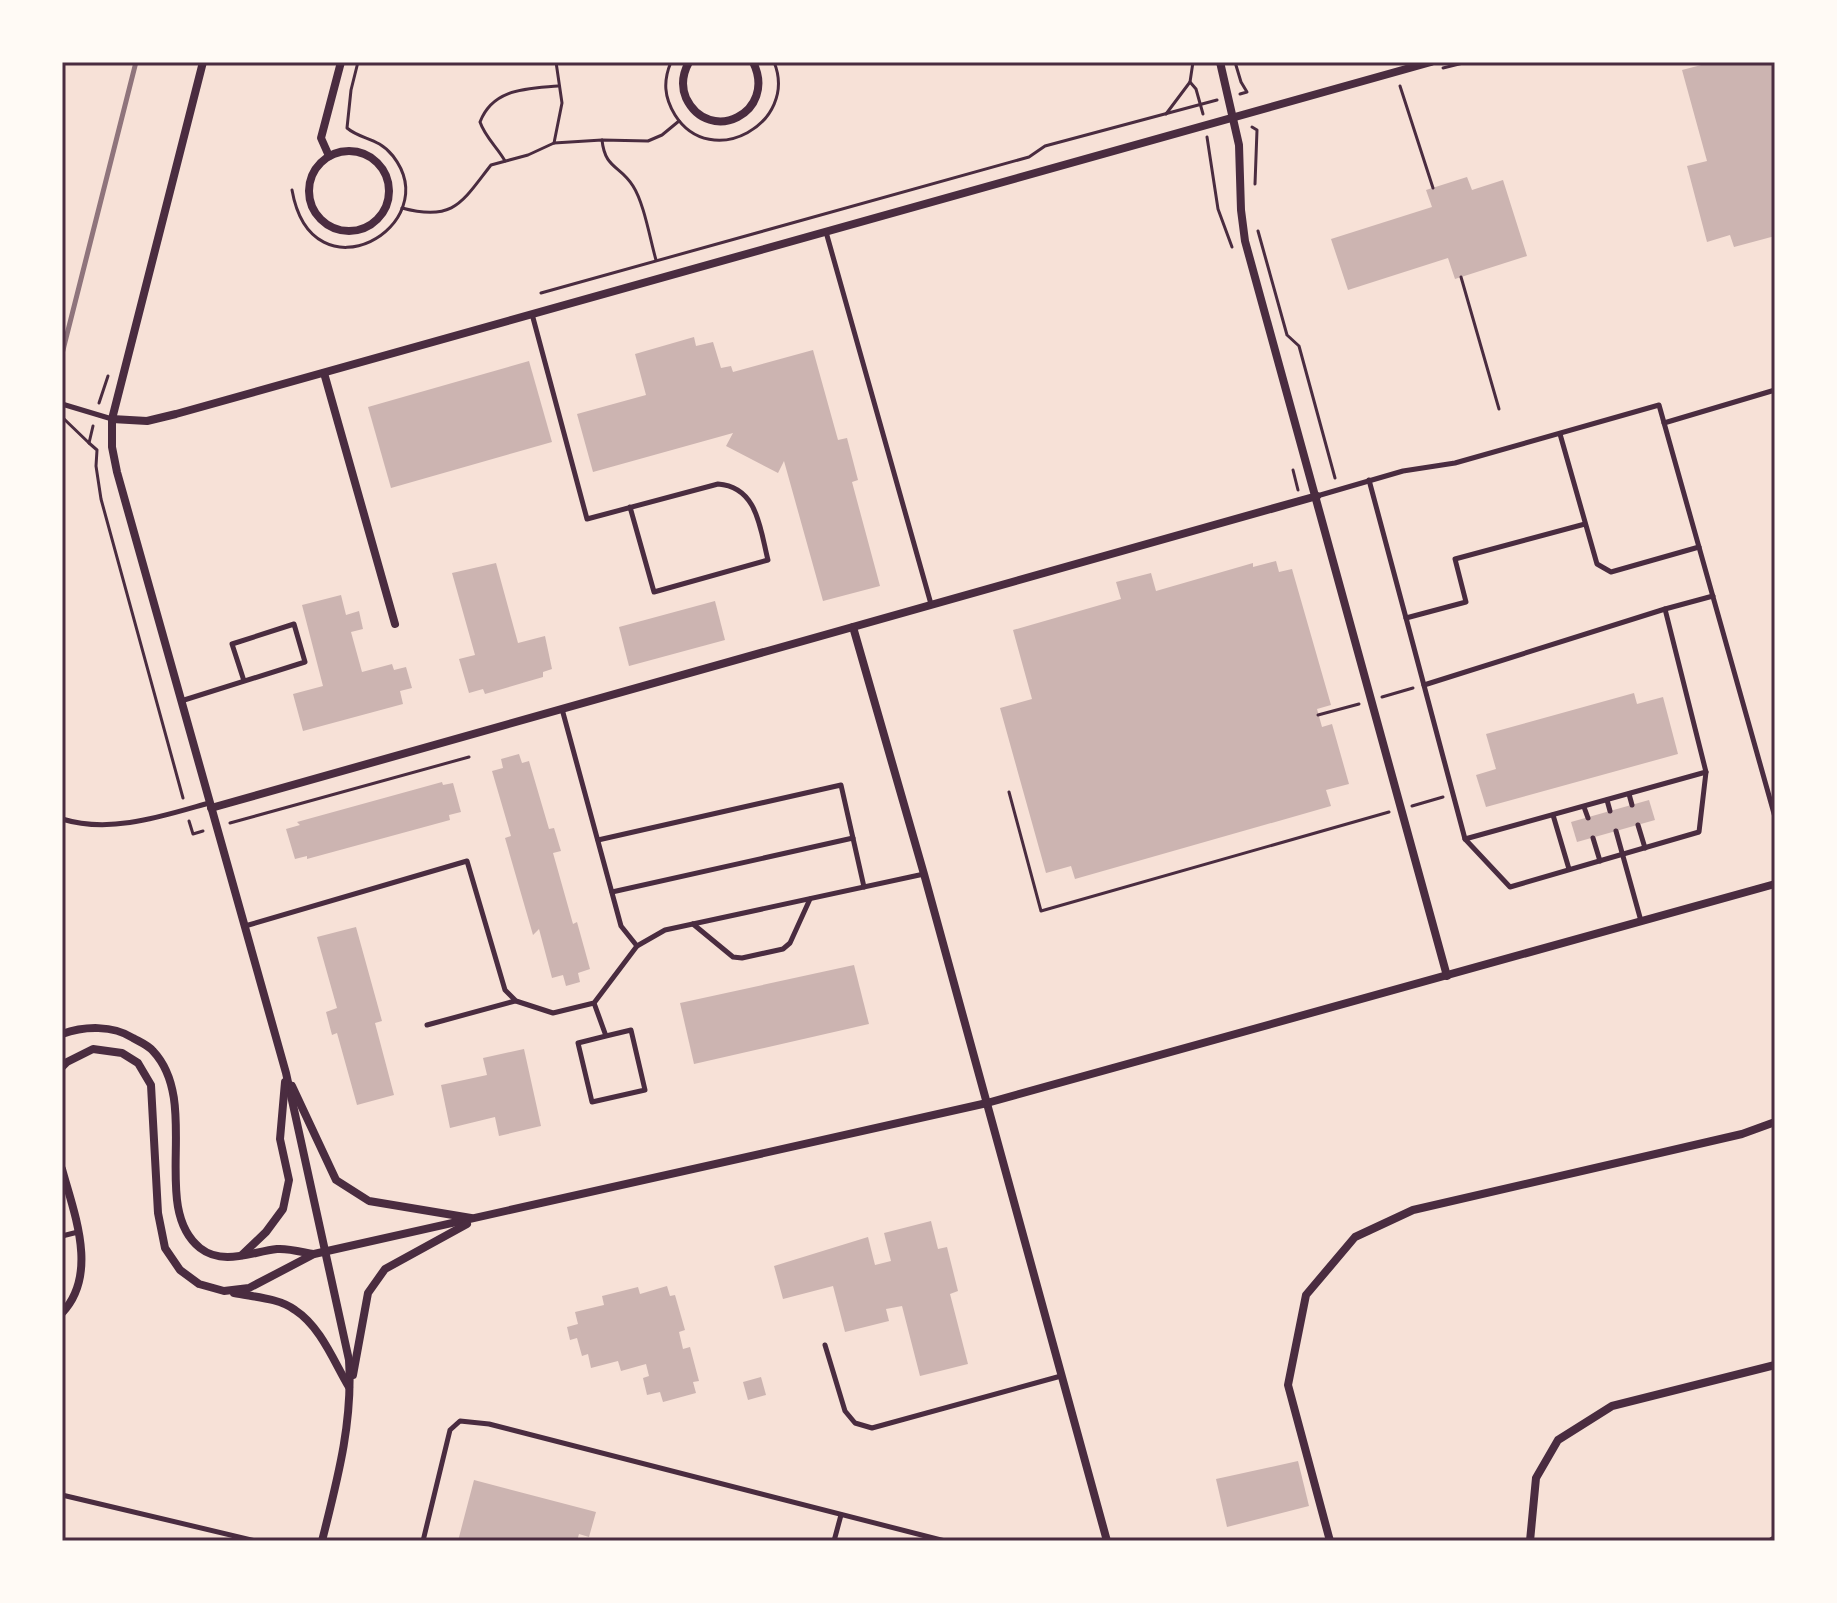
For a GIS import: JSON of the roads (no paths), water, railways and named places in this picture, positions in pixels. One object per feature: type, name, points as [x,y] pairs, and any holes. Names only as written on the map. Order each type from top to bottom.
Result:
[{"type":"street","points":[[203,62],[112,419],[112,447],[286,1073],[349,1360],[351,1392]]},
{"type":"street","points":[[329,156],[321,138],[341,62]]},
{"type":"street","points":[[689,62],[683,79],[684,94],[691,107],[702,117],[717,121],[732,120],[745,113],[755,102],[759,88],[753,62]]},
{"type":"street","points":[[1220,62],[1239,145],[1245,241],[1447,976]]},
{"type":"street","points":[[112,419],[147,421],[1431,62]]},
{"type":"street","points":[[344,151],[360,152],[374,159],[384,171],[389,186],[388,202],[381,216],[369,226],[355,231],[339,230],[325,223],[315,211],[310,196],[310,181],[329,156],[344,151]]},
{"type":"street","points":[[324,373],[395,624]]},
{"type":"street","points":[[210,805],[1317,496]]},
{"type":"street","points":[[853,627],[1107,1541]]},
{"type":"street","points":[[224,1291],[249,1288],[314,1254],[987,1103],[1775,884]]},
{"type":"street","points":[[62,1034],[74,1029],[97,1028],[125,1033],[153,1050],[169,1074],[176,1105],[177,1203],[183,1226],[199,1247],[215,1256],[240,1257],[280,1248],[314,1254]]},
{"type":"street","points":[[62,1067],[93,1049],[122,1053],[138,1063],[151,1085],[158,1213],[165,1248],[180,1270],[199,1284],[295,1309],[314,1328],[351,1392]]},
{"type":"street","points":[[286,1073],[336,1180],[369,1201],[476,1219]]},
{"type":"street","points":[[240,1257],[266,1232],[283,1209],[289,1180],[280,1139],[286,1073]]},
{"type":"street","points":[[1330,1541],[1288,1385],[1306,1295],[1355,1237],[1413,1210],[1742,1134],[1775,1122]]},
{"type":"street","points":[[62,1169],[79,1232],[82,1263],[77,1287],[62,1313]]},
{"type":"street","points":[[322,1541],[341,1466],[368,1293],[385,1269],[476,1219]]},
{"type":"street","points":[[1530,1541],[1536,1478],[1558,1440],[1612,1406],[1775,1365]]},
{"type":"lane","points":[[826,232],[931,604]]},
{"type":"lane","points":[[532,314],[587,519],[630,507],[718,484],[729,485],[743,492],[752,504],[768,560],[654,592],[630,507]]},
{"type":"lane","points":[[1664,423],[1775,390]]},
{"type":"lane","points":[[62,404],[112,419]]},
{"type":"lane","points":[[1317,496],[1403,471],[1455,463],[1659,405],[1775,817]]},
{"type":"lane","points":[[1559,434],[1597,564],[1611,572],[1699,547]]},
{"type":"lane","points":[[1369,480],[1465,839],[1510,887],[1699,832],[1706,772],[1665,609]]},
{"type":"lane","points":[[1406,618],[1466,602],[1455,559],[1585,524]]},
{"type":"lane","points":[[1424,685],[1713,596]]},
{"type":"lane","points":[[181,701],[305,662],[294,624],[232,644],[244,681]]},
{"type":"lane","points":[[562,708],[621,926],[637,946]]},
{"type":"lane","points":[[1465,839],[1706,772]]},
{"type":"lane","points":[[598,840],[841,785],[864,887]]},
{"type":"lane","points":[[1629,794],[1632,805]]},
{"type":"lane","points":[[1607,800],[1610,811]]},
{"type":"lane","points":[[62,819],[94,825],[128,823],[210,805]]},
{"type":"lane","points":[[1584,807],[1588,818]]},
{"type":"lane","points":[[1553,815],[1569,869]]},
{"type":"lane","points":[[1638,825],[1645,848]]},
{"type":"lane","points":[[1616,831],[1641,921]]},
{"type":"lane","points":[[612,892],[853,838]]},
{"type":"lane","points":[[1593,838],[1600,861]]},
{"type":"lane","points":[[244,927],[467,861],[505,990],[516,1001],[553,1013],[594,1003],[637,946],[665,930],[924,874]]},
{"type":"lane","points":[[693,924],[733,957],[742,958],[783,949],[790,943],[810,899]]},
{"type":"lane","points":[[427,1025],[516,1001]]},
{"type":"lane","points":[[594,1003],[606,1036]]},
{"type":"lane","points":[[631,1030],[645,1090],[592,1102],[578,1043],[606,1036],[631,1030]]},
{"type":"lane","points":[[62,1236],[79,1232]]},
{"type":"lane","points":[[825,1345],[845,1411],[855,1423],[872,1428],[1062,1376]]},
{"type":"lane","points":[[423,1541],[450,1430],[460,1421],[489,1424],[945,1541]]},
{"type":"lane","points":[[62,1495],[256,1541]]},
{"type":"lane","points":[[834,1541],[841,1514]]},
{"type":"railway","points":[[62,354],[136,62]]}]
